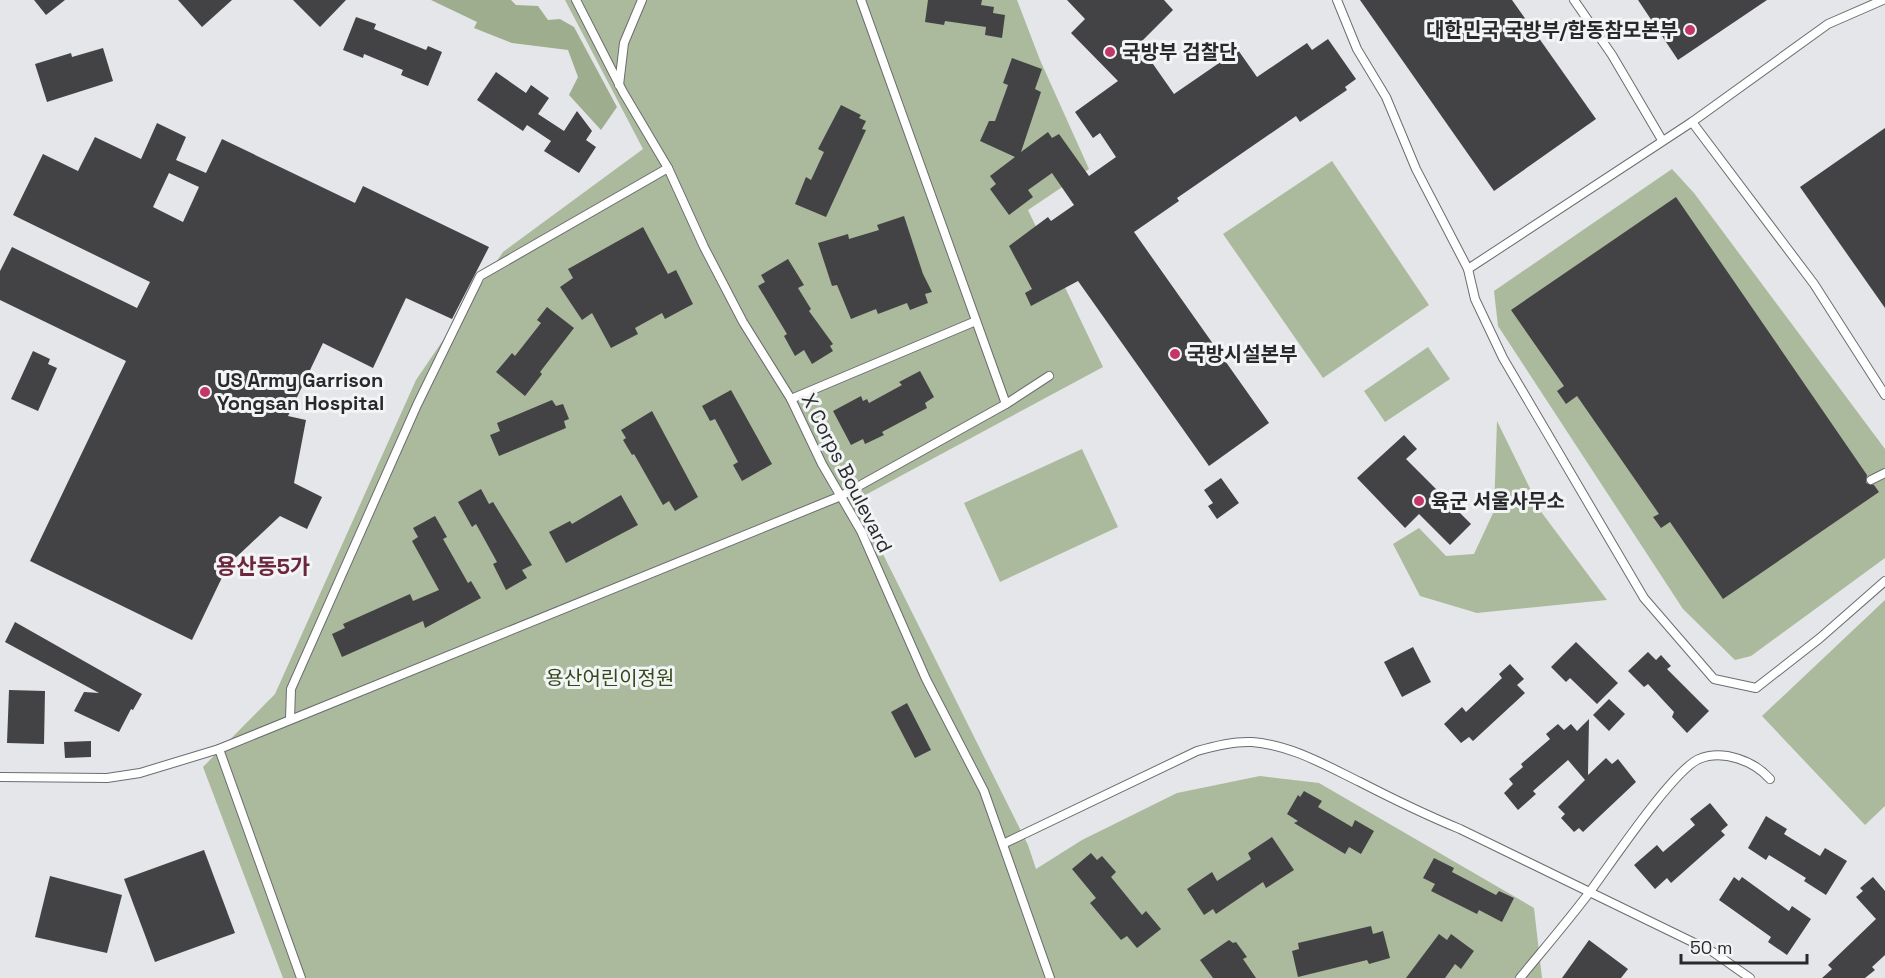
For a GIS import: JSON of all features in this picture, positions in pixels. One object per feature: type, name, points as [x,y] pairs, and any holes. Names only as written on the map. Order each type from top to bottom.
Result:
[{"type":"lane","name":"X Corps Boulevard","points":[[576,0],[619,85],[668,168],[704,247],[743,322],[791,399],[822,464],[861,531],[926,679],[984,791],[1050,978]]},
{"type":"lane","points":[[619,85],[624,43],[642,0]]},
{"type":"lane","points":[[861,0],[1006,404]]},
{"type":"lane","points":[[1337,0],[1357,49],[1386,97],[1416,169],[1468,270],[1475,299],[1503,358],[1644,598],[1714,678],[1736,686],[1756,688],[1820,638],[1885,581]]},
{"type":"lane","points":[[1574,0],[1612,55],[1662,140]]},
{"type":"lane","points":[[1468,270],[1692,122],[1828,24],[1883,0]]},
{"type":"lane","points":[[1692,122],[1814,284],[1885,395]]},
{"type":"lane","points":[[290,719],[291,689],[417,405],[480,276],[668,168]]},
{"type":"lane","points":[[791,399],[976,321]]},
{"type":"lane","points":[[0,777],[106,778],[140,773],[219,749],[841,496],[1006,404],[1049,376]]},
{"type":"lane","points":[[1871,480],[1885,473]]},
{"type":"lane","points":[[1003,844],[1197,751],[1212,746],[1250,742],[1306,755],[1713,952],[1750,978]]},
{"type":"lane","points":[[219,749],[301,978]]},
{"type":"lane","points":[[1520,978],[1589,893],[1625,842],[1691,764],[1712,756],[1725,757],[1750,763],[1770,779]]},
{"type":"green space","points":[[431,0],[511,0],[516,5],[538,6],[548,20],[560,19],[574,27],[617,107],[601,130],[569,95],[578,77],[568,50],[512,43],[474,28],[477,22]]},
{"type":"green space","name":"용산어린이정원","points":[[565,0],[1017,0],[1040,60],[1089,169],[1028,210],[1103,367],[856,500],[1028,845],[1036,869],[1082,840],[1177,793],[1260,776],[1319,783],[1534,908],[1542,978],[283,978],[203,767],[275,694],[416,380],[503,252],[643,149]]},
{"type":"green space","points":[[1332,161],[1429,305],[1323,378],[1223,234]]},
{"type":"green space","points":[[1672,169],[1694,193],[1885,449],[1885,558],[1751,656],[1735,660],[1683,609],[1498,326],[1494,291]]},
{"type":"green space","points":[[1428,347],[1450,379],[1385,422],[1364,391]]},
{"type":"green space","points":[[1497,421],[1542,513],[1607,600],[1477,613],[1420,596],[1393,544],[1419,528],[1446,556],[1474,554],[1494,511]]},
{"type":"green space","points":[[1082,449],[1118,527],[1000,582],[964,503]]},
{"type":"green space","points":[[1885,600],[1885,806],[1865,825],[1762,716]]},
{"type":"building","points":[[34,0],[65,0],[46,15]]},
{"type":"building","points":[[178,0],[232,0],[202,27]]},
{"type":"building","points":[[293,0],[346,0],[320,27]]},
{"type":"building","points":[[928,0],[982,0],[981,5],[994,7],[993,13],[1005,15],[1002,38],[985,35],[986,27],[945,21],[944,25],[925,22]]},
{"type":"building","points":[[1067,0],[1164,0],[1173,10],[1139,44],[1174,94],[1238,50],[1257,77],[1307,43],[1312,50],[1328,39],[1356,79],[1345,87],[1347,90],[1300,122],[1296,116],[1177,198],[1179,201],[1134,232],[1269,423],[1209,466],[1078,281],[1031,306],[1025,293],[1032,289],[1009,246],[1048,217],[1051,221],[1074,205],[1052,173],[1028,190],[1033,197],[1009,215],[990,189],[996,184],[990,176],[1015,157],[980,141],[989,121],[995,121],[1008,85],[1003,83],[1012,58],[1042,69],[1035,89],[1041,92],[1021,152],[1048,132],[1052,138],[1059,134],[1089,176],[1116,157],[1100,133],[1093,138],[1075,112],[1118,81],[1071,33],[1085,19]]},
{"type":"building","points":[[1360,0],[1512,0],[1596,119],[1494,191]]},
{"type":"building","name":"대한민국 국방부/합동참모본부","points":[[1638,0],[1767,0],[1678,60]]},
{"type":"building","points":[[356,17],[376,24],[374,29],[426,50],[428,46],[442,52],[428,86],[401,75],[403,70],[364,54],[363,58],[343,50]]},
{"type":"building","points":[[103,48],[113,81],[47,102],[35,64],[71,53],[72,57]]},
{"type":"building","points":[[496,72],[526,93],[531,85],[549,98],[538,114],[564,131],[577,111],[592,131],[586,140],[596,147],[579,173],[544,151],[551,141],[527,125],[523,131],[477,100]]},
{"type":"building","points":[[841,105],[861,115],[859,118],[866,121],[862,129],[866,130],[826,217],[795,204],[806,177],[811,180],[824,152],[818,149]]},
{"type":"building","name":"US Army Garrison Yongsan Hospital","points":[[157,123],[186,137],[176,160],[206,173],[222,139],[355,203],[363,186],[489,247],[452,319],[406,298],[373,368],[323,343],[288,416],[306,420],[294,483],[322,497],[307,529],[280,516],[228,565],[192,640],[30,561],[126,361],[0,300],[0,271],[12,247],[137,308],[150,282],[13,215],[43,154],[78,171],[95,137],[141,159]],"holes":[[[169,173],[199,187],[183,222],[153,207]]]},
{"type":"building","points":[[1885,128],[1885,308],[1800,187]]},
{"type":"building","points":[[1676,197],[1867,475],[1866,483],[1874,485],[1879,492],[1723,599],[1670,522],[1661,528],[1653,517],[1659,514],[1577,396],[1566,404],[1557,391],[1564,386],[1511,310]]},
{"type":"building","points":[[904,216],[923,274],[932,292],[925,294],[928,303],[910,310],[907,303],[878,314],[876,309],[851,319],[837,285],[832,286],[818,243],[848,234],[849,239],[879,230],[877,225]]},
{"type":"building","points":[[643,227],[668,274],[676,270],[693,304],[665,319],[662,313],[635,328],[638,334],[611,348],[592,313],[582,320],[560,287],[573,278],[568,269]]},
{"type":"building","points":[[788,259],[804,285],[798,288],[811,309],[809,311],[833,344],[830,346],[833,351],[812,364],[804,350],[795,356],[784,336],[787,334],[758,286],[765,282],[761,275]]},
{"type":"building","points":[[547,307],[574,328],[540,372],[542,374],[525,396],[496,372],[512,353],[515,356],[541,323],[537,320]]},
{"type":"building","points":[[33,351],[50,359],[48,364],[57,368],[38,411],[11,399]]},
{"type":"building","points":[[920,371],[934,397],[925,403],[927,408],[882,432],[884,435],[865,444],[863,439],[851,445],[833,411],[861,396],[863,401],[867,399],[869,403],[902,385],[899,382]]},
{"type":"building","points":[[731,390],[772,464],[742,481],[733,465],[738,462],[715,419],[710,421],[702,406]]},
{"type":"building","points":[[552,400],[556,406],[563,404],[569,419],[564,421],[566,428],[499,456],[490,435],[500,431],[497,423]]},
{"type":"building","points":[[652,411],[698,497],[675,511],[669,501],[663,505],[634,454],[632,455],[623,440],[626,438],[621,430]]},
{"type":"building","name":"육군 서울사무소","points":[[1404,435],[1417,449],[1406,459],[1471,524],[1450,545],[1419,514],[1405,528],[1357,478]]},
{"type":"building","points":[[1221,478],[1239,503],[1217,519],[1208,506],[1213,503],[1204,490]]},
{"type":"building","points":[[481,489],[489,504],[493,502],[532,565],[522,570],[527,578],[506,590],[493,564],[497,562],[476,524],[472,527],[458,502]]},
{"type":"building","points":[[621,495],[638,525],[566,563],[549,532],[570,521],[572,524]]},
{"type":"building","points":[[435,516],[447,537],[443,539],[468,583],[471,581],[481,598],[425,628],[423,621],[342,657],[332,634],[345,628],[343,624],[410,594],[413,601],[439,590],[412,541],[418,537],[413,528]]},
{"type":"building","points":[[15,622],[142,694],[119,732],[74,711],[84,692],[99,693],[5,642]]},
{"type":"building","points":[[1576,642],[1618,683],[1597,704],[1570,678],[1566,682],[1551,667]]},
{"type":"building","points":[[1413,647],[1431,682],[1402,697],[1384,662]]},
{"type":"building","points":[[1648,652],[1656,660],[1661,655],[1671,666],[1667,669],[1709,711],[1687,733],[1672,717],[1674,712],[1648,684],[1644,687],[1628,671]]},
{"type":"building","points":[[1510,664],[1524,679],[1517,685],[1525,693],[1473,741],[1469,737],[1461,743],[1444,724],[1462,707],[1466,712],[1502,678],[1499,674]]},
{"type":"building","points":[[9,690],[45,691],[44,744],[7,743]]},
{"type":"building","points":[[1609,699],[1625,714],[1609,731],[1593,715]]},
{"type":"building","points":[[907,703],[931,750],[915,758],[891,712]]},
{"type":"building","points":[[1589,719],[1588,775],[1606,758],[1612,764],[1618,759],[1636,782],[1583,832],[1579,828],[1574,832],[1561,818],[1565,814],[1558,807],[1585,780],[1568,760],[1533,791],[1536,794],[1518,810],[1504,793],[1513,784],[1509,779],[1523,767],[1521,764],[1550,739],[1546,734],[1558,724],[1564,730],[1571,724],[1577,731]]},
{"type":"building","points":[[91,741],[91,757],[65,758],[64,742]]},
{"type":"building","points":[[1304,791],[1322,801],[1318,807],[1352,827],[1355,820],[1374,831],[1361,854],[1349,847],[1345,854],[1294,823],[1298,821],[1287,814],[1298,795],[1300,797]]},
{"type":"building","points":[[1710,803],[1728,825],[1721,831],[1725,835],[1671,883],[1667,878],[1655,889],[1634,865],[1657,845],[1663,852],[1695,825],[1690,819]]},
{"type":"building","points":[[1766,816],[1787,829],[1784,834],[1820,856],[1825,848],[1847,861],[1826,895],[1804,881],[1806,878],[1769,855],[1766,860],[1748,848]]},
{"type":"building","points":[[1272,837],[1294,870],[1266,888],[1263,882],[1216,914],[1213,909],[1204,915],[1187,889],[1212,872],[1217,881],[1251,859],[1248,853]]},
{"type":"building","points":[[204,850],[235,933],[155,962],[124,879]]},
{"type":"building","points":[[1091,853],[1097,860],[1102,856],[1116,872],[1111,877],[1142,915],[1146,911],[1161,929],[1137,948],[1127,936],[1121,940],[1090,903],[1096,898],[1072,869]]},
{"type":"building","points":[[1434,858],[1454,868],[1452,872],[1496,895],[1499,891],[1514,898],[1502,922],[1479,910],[1477,914],[1431,891],[1435,884],[1423,878]]},
{"type":"building","points":[[50,876],[122,895],[107,953],[35,937]]},
{"type":"building","points":[[1734,877],[1739,881],[1742,877],[1789,911],[1792,906],[1811,919],[1787,955],[1768,942],[1771,937],[1719,900]]},
{"type":"building","points":[[1873,877],[1885,891],[1885,955],[1872,967],[1875,970],[1865,978],[1822,978],[1832,969],[1828,965],[1876,919],[1856,897],[1863,891],[1860,888]]},
{"type":"building","points":[[1371,926],[1373,934],[1383,931],[1390,958],[1369,964],[1367,960],[1298,977],[1292,951],[1299,949],[1298,943]]},
{"type":"building","points":[[1439,934],[1447,940],[1451,934],[1474,951],[1461,969],[1455,964],[1445,978],[1406,978]]},
{"type":"building","points":[[1229,940],[1236,942],[1247,957],[1243,959],[1256,978],[1213,978],[1200,960]]},
{"type":"building","points":[[1589,940],[1628,969],[1621,978],[1562,978]]},
{"type":"place","name":"대한민국 국방부/합동참모본부","points":[[1690,30]]},
{"type":"place","name":"국방부 검찰단","points":[[1110,52]]},
{"type":"place","name":"국방시설본부","points":[[1175,354]]},
{"type":"place","name":"US Army Garrison Yongsan Hospital","points":[[205,392]]},
{"type":"place","name":"육군 서울사무소","points":[[1419,501]]},
{"type":"district","name":"용산동5가","points":[[263,566]]}]
